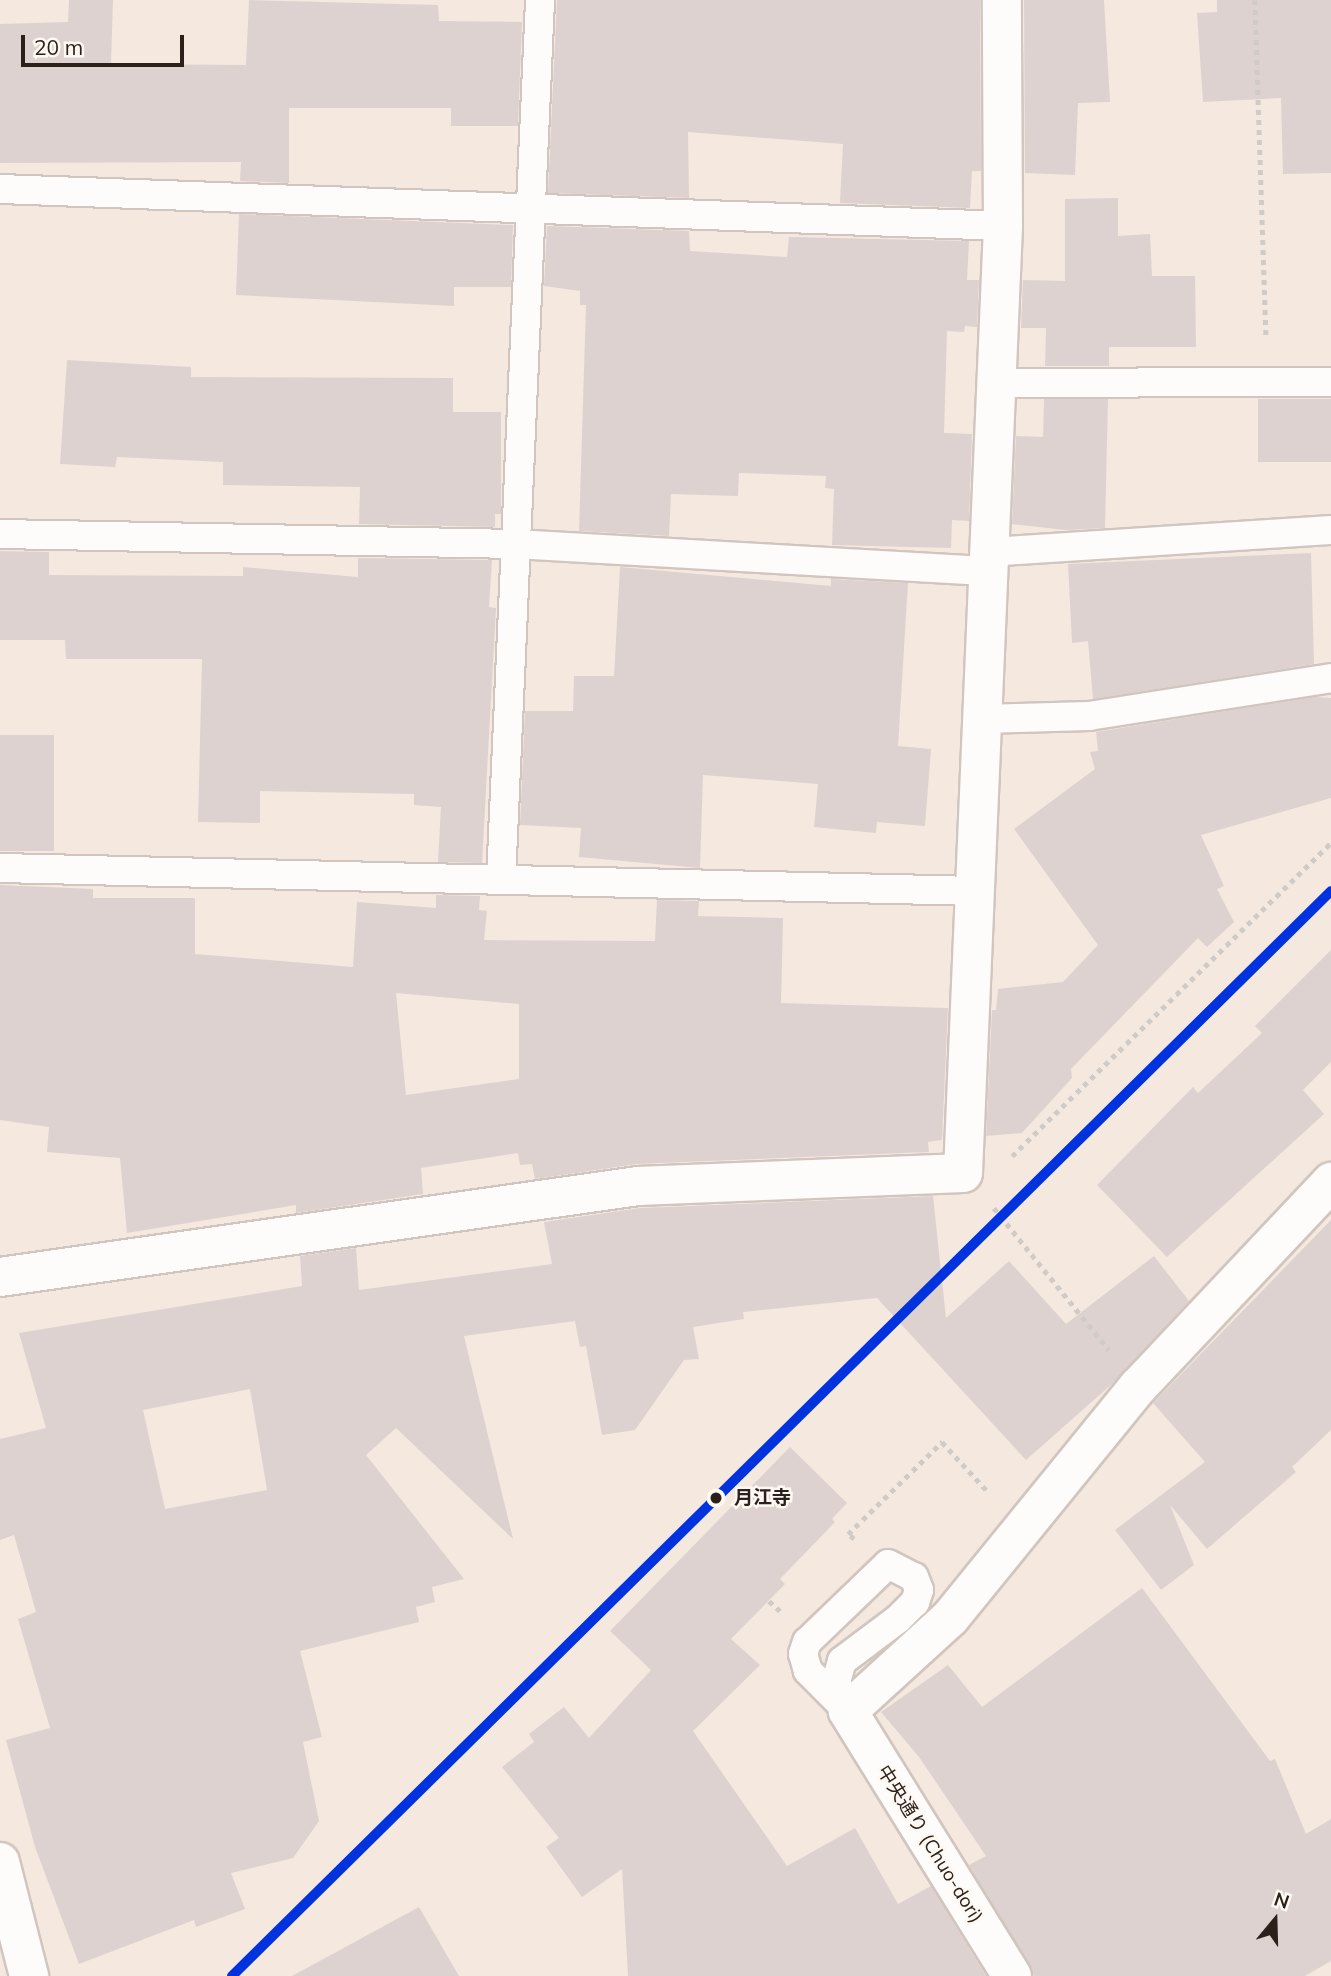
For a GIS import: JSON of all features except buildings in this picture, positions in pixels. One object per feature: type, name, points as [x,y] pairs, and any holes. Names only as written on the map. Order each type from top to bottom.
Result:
[{"type":"street","points":[[0,1277],[638,1186],[963,1172],[1003,226],[1002,0]]},
{"type":"street","points":[[848,1711],[950,1618],[1138,1387],[1331,1182]]},
{"type":"street","name":"中央通り (Chuo-dori)","points":[[848,1711],[1012,1976]]},
{"type":"street","points":[[0,1862],[29,1976]]},
{"type":"lane","points":[[501,880],[540,0]]},
{"type":"lane","points":[[0,189],[531,205],[1003,226]]},
{"type":"lane","points":[[996,383],[1331,382]]},
{"type":"lane","points":[[0,534],[516,544],[989,561],[1331,530]]},
{"type":"lane","points":[[982,719],[1089,716],[1331,678]]},
{"type":"lane","points":[[0,869],[975,891]]},
{"type":"lane","points":[[888,1564],[915,1577],[919,1590],[915,1602],[898,1619],[842,1661],[836,1682],[848,1711],[808,1671],[803,1654],[807,1642],[888,1564]]},
{"type":"path","points":[[1255,0],[1268,382]]},
{"type":"path","points":[[963,1172],[1004,1164],[1331,842]]},
{"type":"path","points":[[963,1172],[1023,1240],[1138,1387]]},
{"type":"transit line","points":[[232,1976],[1331,891]]},
{"type":"place","name":"月江寺","points":[[716,1498]]}]
